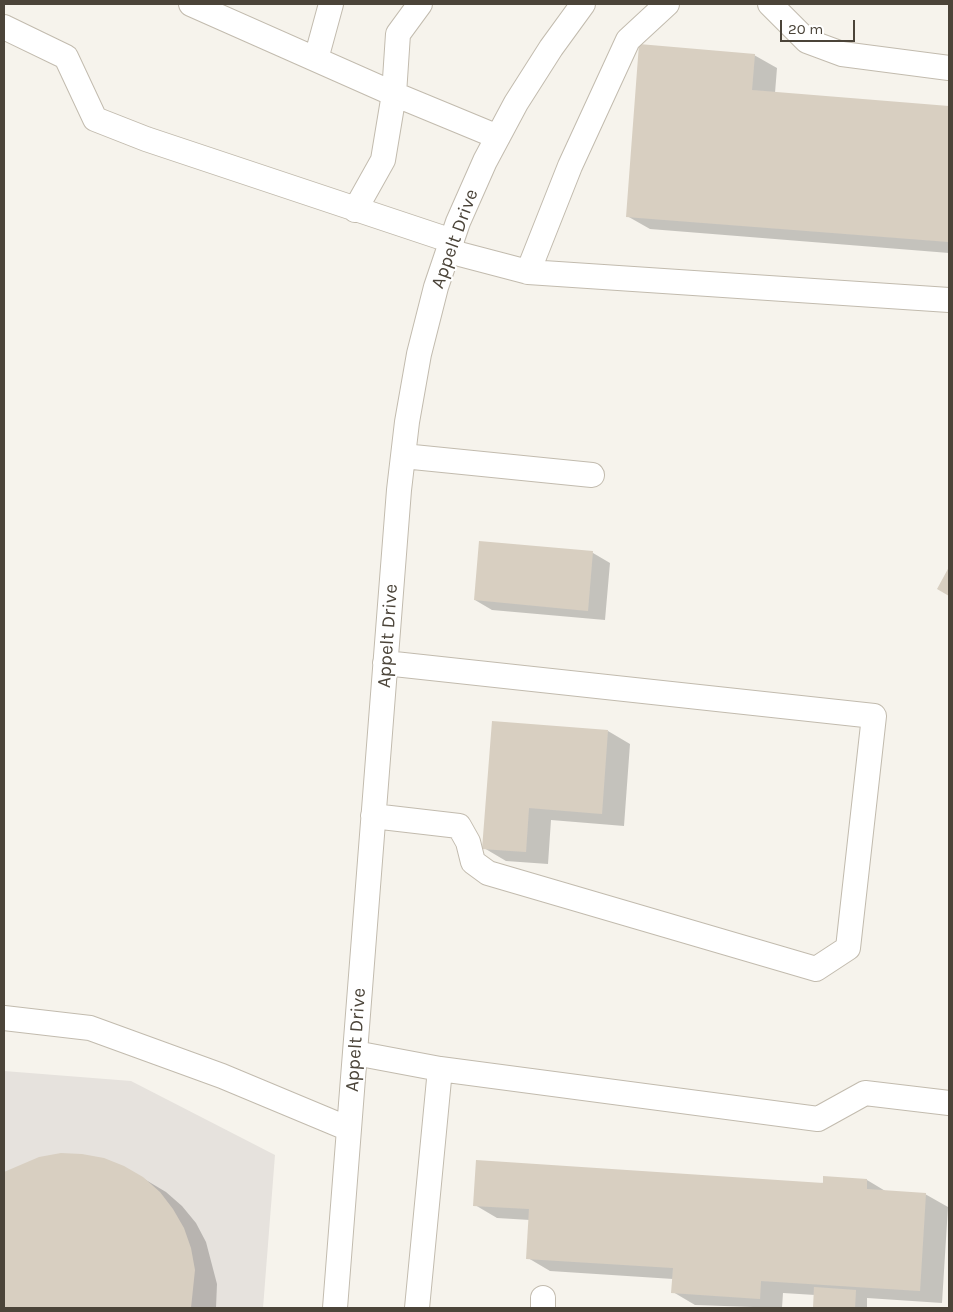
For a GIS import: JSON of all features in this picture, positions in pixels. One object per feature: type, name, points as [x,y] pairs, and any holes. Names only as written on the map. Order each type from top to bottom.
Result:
[{"type":"street","points":[[192,4],[394,94],[498,137]]},
{"type":"street","points":[[316,59],[331,4]]},
{"type":"street","points":[[355,210],[383,160],[394,94],[398,34],[420,4]]},
{"type":"street","name":"Appelt Drive","points":[[335,1308],[403,456],[419,354],[436,286],[450,246],[485,161],[551,48],[583,4]]},
{"type":"street","points":[[528,272],[570,166],[628,40],[667,4]]},
{"type":"street","points":[[770,4],[806,41],[842,54],[949,68]]},
{"type":"street","points":[[4,27],[66,57],[95,119],[146,140],[355,210],[450,246],[528,272],[949,300]]},
{"type":"street","points":[[403,456],[592,475]]},
{"type":"street","points":[[374,816],[459,826],[468,842],[472,862],[488,873],[816,969],[848,948],[874,716],[386,663]]},
{"type":"street","points":[[4,1018],[90,1028],[222,1076],[349,1129]]},
{"type":"street","points":[[355,1053],[440,1069],[818,1119],[865,1093],[949,1103]]},
{"type":"street","points":[[417,1308],[440,1069]]},
{"type":"shaded area","points":[[4,1071],[131,1081],[275,1155],[263,1308],[4,1308]]},
{"type":"building","points":[[639,44],[755,54],[752,90],[949,106],[949,242],[626,217]]},
{"type":"building","points":[[479,541],[593,551],[588,611],[474,600]]},
{"type":"building","points":[[949,567],[949,596],[937,589]]},
{"type":"building","points":[[492,721],[608,730],[602,814],[529,808],[526,852],[482,849]]},
{"type":"building","points":[[61,1153],[104,1158],[124,1166],[143,1177],[160,1192],[184,1228],[191,1248],[195,1270],[191,1308],[4,1308],[4,1172],[39,1157]]},
{"type":"building","points":[[476,1160],[823,1183],[823,1176],[867,1179],[867,1189],[926,1193],[920,1291],[761,1281],[760,1299],[671,1293],[673,1268],[526,1259],[529,1209],[473,1206]]},
{"type":"building","points":[[814,1287],[856,1290],[855,1308],[813,1308]]}]
